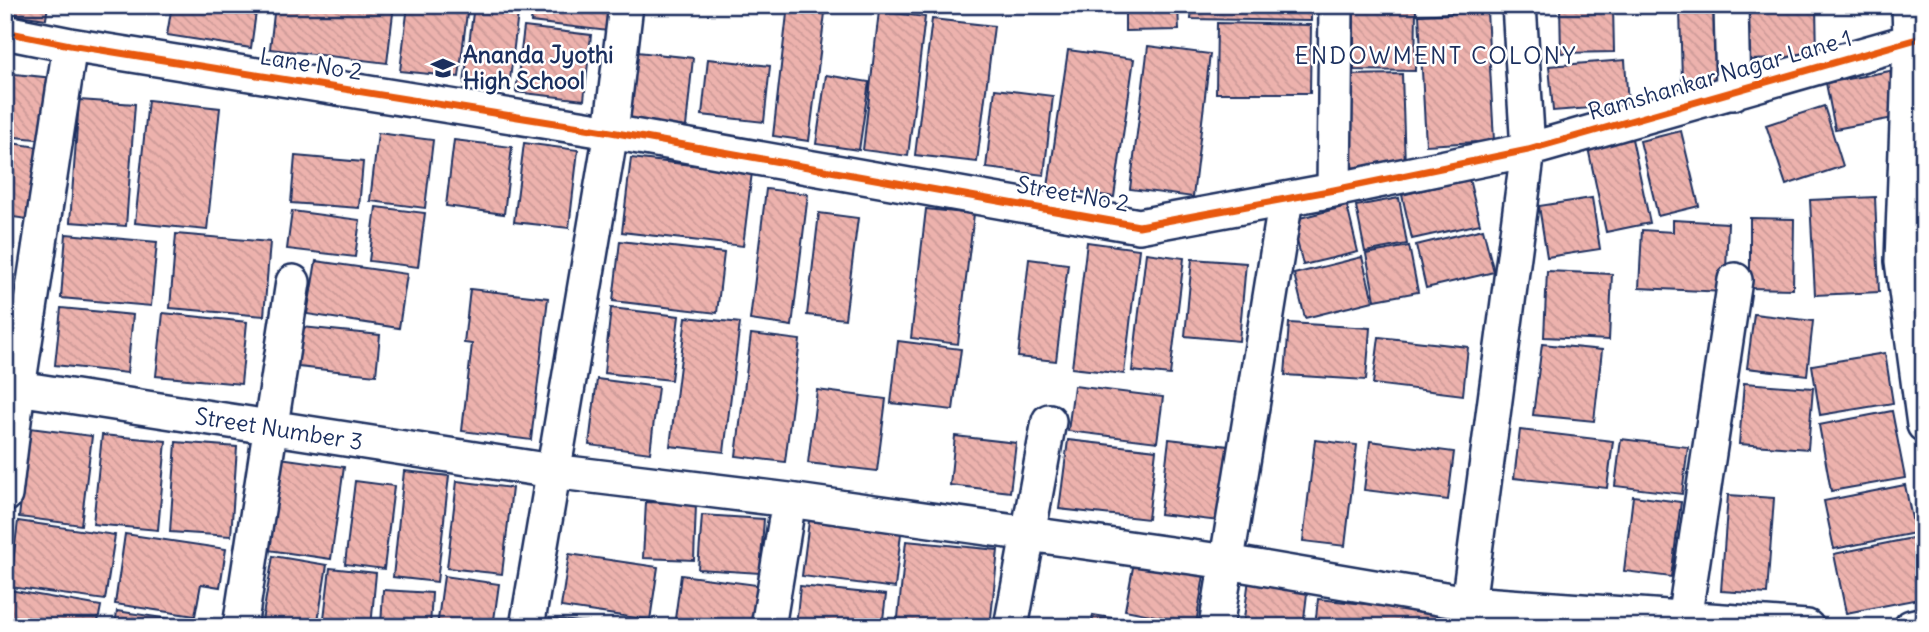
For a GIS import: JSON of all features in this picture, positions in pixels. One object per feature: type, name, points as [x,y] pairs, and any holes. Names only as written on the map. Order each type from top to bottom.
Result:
[{"type":"street","points":[[527,627],[611,132],[626,5]]},
{"type":"street","points":[[1334,190],[1336,5]]},
{"type":"street","points":[[1467,615],[1528,150],[1519,5]]},
{"type":"street","points":[[1731,5],[1733,93]]},
{"type":"street","points":[[1909,5],[1917,38],[1913,261],[1924,425]]},
{"type":"street","name":"Lane No 2","points":[[5,32],[70,45],[611,132]]},
{"type":"street","name":"Ramshankar Nagar Lane 1","points":[[1528,150],[1917,38]]},
{"type":"street","points":[[5,495],[11,387],[70,45]]},
{"type":"street","name":"Street No 2","points":[[611,132],[1139,226],[1528,150]]},
{"type":"street","points":[[1216,627],[1286,199]]},
{"type":"street","points":[[1683,623],[1735,280]]},
{"type":"street","points":[[240,627],[293,282]]},
{"type":"street","name":"Street Number 3","points":[[11,387],[552,471],[789,500],[1227,562],[1467,615],[1807,627]]},
{"type":"street","points":[[1011,627],[1049,421]]},
{"type":"street","points":[[768,627],[789,500]]},
{"type":"street","points":[[1912,627],[1924,624]]},
{"type":"building","points":[[5,5],[48,5],[46,19],[5,13]]},
{"type":"building","points":[[172,5],[257,5],[251,48],[167,35]]},
{"type":"building","points":[[275,5],[394,5],[387,63],[270,49]]},
{"type":"building","points":[[408,5],[468,5],[459,77],[400,71]]},
{"type":"building","points":[[474,5],[519,5],[509,88],[464,83]]},
{"type":"building","points":[[533,5],[611,5],[608,31],[531,22]]},
{"type":"building","points":[[788,5],[826,5],[809,141],[773,136]]},
{"type":"building","points":[[925,5],[970,5],[969,10]]},
{"type":"building","points":[[983,5],[1042,5],[1041,13],[982,9]]},
{"type":"building","points":[[1125,5],[1178,5],[1179,30],[1125,31]]},
{"type":"building","points":[[1192,5],[1311,5],[1311,21],[1191,19]]},
{"type":"building","points":[[1560,5],[1613,5],[1614,52],[1561,53]]},
{"type":"building","points":[[1816,5],[1817,58],[1749,60],[1748,6]]},
{"type":"building","points":[[1723,8],[1725,79],[1682,80],[1680,10]]},
{"type":"building","points":[[1354,9],[1416,10],[1415,71],[1354,70]]},
{"type":"building","points":[[879,11],[925,17],[908,156],[863,150]]},
{"type":"building","points":[[1487,11],[1494,141],[1426,145],[1419,15]]},
{"type":"building","points":[[932,19],[994,26],[977,162],[915,155]]},
{"type":"building","points":[[1217,23],[1311,25],[1310,93],[1216,93]]},
{"type":"building","points":[[524,27],[591,35],[584,100],[516,92]]},
{"type":"building","points":[[1148,46],[1210,54],[1193,197],[1130,189]]},
{"type":"building","points":[[1068,50],[1134,59],[1114,197],[1048,187]]},
{"type":"building","points":[[637,52],[693,58],[686,127],[630,122]]},
{"type":"building","points":[[708,59],[770,66],[764,122],[702,115]]},
{"type":"building","points":[[1625,60],[1628,105],[1553,111],[1549,66]]},
{"type":"building","points":[[1890,71],[1899,117],[1835,129],[1826,83]]},
{"type":"building","points":[[5,73],[53,78],[46,140],[5,136]]},
{"type":"building","points":[[1402,74],[1405,166],[1347,168],[1345,75]]},
{"type":"building","points":[[826,75],[869,82],[859,150],[816,144]]},
{"type":"building","points":[[995,89],[1053,96],[1044,175],[986,168]]},
{"type":"building","points":[[79,100],[135,104],[126,226],[70,222]]},
{"type":"building","points":[[148,100],[220,108],[207,230],[135,223]]},
{"type":"building","points":[[1824,106],[1843,166],[1786,185],[1766,125]]},
{"type":"building","points":[[1681,131],[1699,206],[1658,216],[1640,141]]},
{"type":"building","points":[[378,133],[433,140],[425,208],[370,201]]},
{"type":"building","points":[[1631,134],[1650,223],[1606,232],[1587,143]]},
{"type":"building","points":[[454,140],[512,147],[504,214],[446,206]]},
{"type":"building","points":[[5,142],[38,147],[27,219],[5,216]]},
{"type":"building","points":[[524,143],[578,150],[569,228],[514,222]]},
{"type":"building","points":[[295,156],[363,162],[359,208],[291,203]]},
{"type":"building","points":[[631,158],[752,172],[743,246],[622,232]]},
{"type":"building","points":[[1469,179],[1480,224],[1412,239],[1402,195]]},
{"type":"building","points":[[766,189],[808,194],[792,326],[750,320]]},
{"type":"building","points":[[1875,197],[1879,292],[1815,295],[1810,200]]},
{"type":"building","points":[[1399,198],[1407,244],[1365,252],[1356,206]]},
{"type":"building","points":[[1592,198],[1600,249],[1547,257],[1539,206]]},
{"type":"building","points":[[1347,206],[1358,252],[1303,265],[1292,220]]},
{"type":"building","points":[[376,207],[425,213],[418,267],[369,261]]},
{"type":"building","points":[[926,209],[974,214],[958,344],[911,338]]},
{"type":"building","points":[[292,211],[360,220],[355,257],[287,249]]},
{"type":"building","points":[[819,213],[858,218],[845,319],[807,315]]},
{"type":"building","points":[[1750,218],[1794,219],[1793,289],[1750,288]]},
{"type":"building","points":[[1673,220],[1728,223],[1725,292],[1639,288],[1642,230],[1673,232]]},
{"type":"building","points":[[1483,229],[1494,272],[1426,288],[1416,245]]},
{"type":"building","points":[[66,234],[157,242],[151,306],[61,298]]},
{"type":"building","points":[[176,234],[270,242],[264,316],[170,308]]},
{"type":"building","points":[[620,241],[724,253],[717,313],[613,301]]},
{"type":"building","points":[[1087,242],[1139,249],[1124,374],[1072,368]]},
{"type":"building","points":[[1409,246],[1418,292],[1375,300],[1366,254]]},
{"type":"building","points":[[1146,253],[1184,258],[1170,375],[1132,371]]},
{"type":"building","points":[[1362,257],[1373,301],[1305,318],[1294,274]]},
{"type":"building","points":[[1029,259],[1068,264],[1056,361],[1018,357]]},
{"type":"building","points":[[1192,259],[1246,263],[1239,341],[1185,336]]},
{"type":"building","points":[[316,261],[407,274],[399,328],[307,314]]},
{"type":"building","points":[[1547,271],[1612,274],[1609,340],[1544,337]]},
{"type":"building","points":[[470,289],[548,298],[531,440],[462,431],[472,344],[464,343]]},
{"type":"building","points":[[61,308],[133,315],[127,373],[55,365]]},
{"type":"building","points":[[611,308],[679,316],[671,380],[604,373]]},
{"type":"building","points":[[163,313],[247,322],[241,384],[156,376]]},
{"type":"building","points":[[1754,314],[1813,321],[1807,375],[1747,368]]},
{"type":"building","points":[[686,317],[740,323],[724,452],[670,446]]},
{"type":"building","points":[[1289,323],[1370,328],[1366,380],[1285,375]]},
{"type":"building","points":[[302,327],[380,335],[376,375],[298,367]]},
{"type":"building","points":[[751,334],[800,340],[785,462],[736,456]]},
{"type":"building","points":[[1379,337],[1468,347],[1463,395],[1373,384]]},
{"type":"building","points":[[898,341],[961,349],[953,410],[891,403]]},
{"type":"building","points":[[1542,344],[1602,350],[1594,421],[1533,415]]},
{"type":"building","points":[[1885,353],[1893,403],[1820,415],[1812,365]]},
{"type":"building","points":[[597,379],[658,387],[650,453],[589,445]]},
{"type":"building","points":[[1744,383],[1813,388],[1808,449],[1739,444]]},
{"type":"building","points":[[1074,386],[1163,397],[1157,442],[1068,431]]},
{"type":"building","points":[[817,390],[886,399],[877,471],[808,463]]},
{"type":"building","points":[[1892,411],[1905,478],[1831,491],[1819,425]]},
{"type":"building","points":[[30,428],[92,436],[81,525],[19,517]]},
{"type":"building","points":[[1520,430],[1613,441],[1607,488],[1514,478]]},
{"type":"building","points":[[102,435],[166,441],[158,530],[93,524]]},
{"type":"building","points":[[955,436],[1016,443],[1010,492],[950,485]]},
{"type":"building","points":[[1169,439],[1228,446],[1219,521],[1160,514]]},
{"type":"building","points":[[1621,439],[1688,447],[1682,494],[1615,486]]},
{"type":"building","points":[[1068,440],[1156,450],[1148,519],[1059,509]]},
{"type":"building","points":[[1315,440],[1357,445],[1345,546],[1303,541]]},
{"type":"building","points":[[1370,441],[1454,452],[1448,500],[1364,490]]},
{"type":"building","points":[[176,442],[237,447],[231,536],[170,532]]},
{"type":"building","points":[[280,458],[344,467],[331,559],[268,550]]},
{"type":"building","points":[[404,471],[449,476],[437,582],[393,577]]},
{"type":"building","points":[[355,481],[394,486],[384,569],[345,564]]},
{"type":"building","points":[[457,481],[512,488],[502,574],[447,568]]},
{"type":"building","points":[[1905,485],[1915,533],[1834,549],[1824,501]]},
{"type":"building","points":[[1728,495],[1774,498],[1767,594],[1721,591]]},
{"type":"building","points":[[1633,496],[1681,502],[1671,577],[1624,571]]},
{"type":"building","points":[[646,502],[696,504],[694,560],[643,558]]},
{"type":"building","points":[[702,515],[764,519],[760,573],[698,569]]},
{"type":"building","points":[[18,521],[115,535],[105,600],[10,587]]},
{"type":"building","points":[[809,521],[901,533],[895,588],[802,576]]},
{"type":"building","points":[[125,534],[226,549],[220,587],[201,584],[195,616],[115,604]]},
{"type":"building","points":[[1917,537],[1924,572],[1924,598],[1846,613],[1834,554]]},
{"type":"building","points":[[906,541],[998,550],[990,627],[897,627]]},
{"type":"building","points":[[569,554],[658,567],[650,620],[561,607]]},
{"type":"building","points":[[273,556],[327,565],[317,627],[261,627]]},
{"type":"building","points":[[1134,562],[1204,575],[1196,624],[1125,610]]},
{"type":"building","points":[[330,568],[376,573],[371,627],[323,627]]},
{"type":"building","points":[[681,575],[757,585],[752,627],[674,626]]},
{"type":"building","points":[[444,576],[499,584],[493,627],[437,627]]},
{"type":"building","points":[[1249,578],[1308,585],[1303,627],[1243,627]]},
{"type":"building","points":[[800,586],[886,595],[882,627],[796,627]]},
{"type":"building","points":[[9,590],[101,606],[97,627],[5,627]]},
{"type":"building","points":[[383,590],[432,593],[430,627],[381,627]]},
{"type":"building","points":[[1318,599],[1440,612],[1438,627],[1315,627]]},
{"type":"building","points":[[117,611],[195,623],[195,627],[115,627]]},
{"type":"building","points":[[1093,615],[1165,627],[1090,627]]},
{"type":"building","points":[[555,619],[619,627],[555,627]]},
{"type":"cycle path","points":[[5,32],[70,45],[611,132],[1139,226],[1528,150],[1924,37]]},
{"type":"place","name":"Ananda Jyothi High School","points":[[443,68]]},
{"type":"district","name":"ENDOWMENT COLONY","points":[[1436,56]]}]
